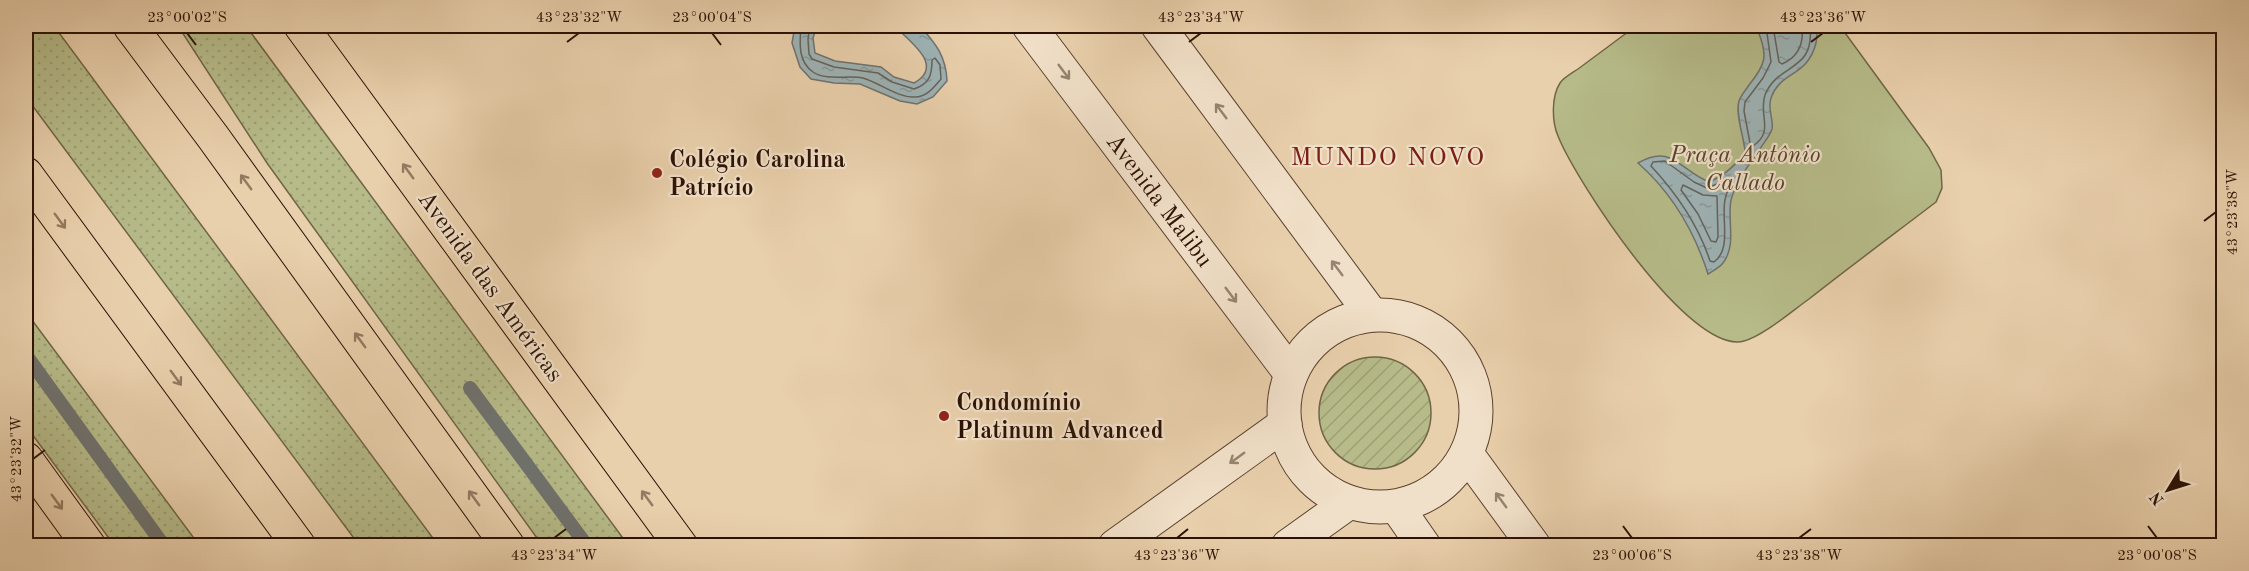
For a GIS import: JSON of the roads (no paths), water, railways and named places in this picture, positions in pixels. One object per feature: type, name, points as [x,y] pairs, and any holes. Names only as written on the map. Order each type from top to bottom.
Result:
[{"type":"main road","points":[[130,26],[508,546]]},
{"type":"main road","name":"Avenida das Américas","points":[[301,26],[681,546]]},
{"type":"main road","points":[[26,174],[299,546]]},
{"type":"main road","points":[[26,459],[89,546]]},
{"type":"street","name":"Avenida Malibu","points":[[1029,26],[1291,374]]},
{"type":"street","points":[[1158,26],[1372,315]]},
{"type":"street","points":[[1372,315],[1390,315],[1408,319],[1442,337],[1457,352],[1467,369],[1474,389],[1477,409],[1474,432],[1467,454],[1455,473],[1439,489],[1418,500],[1397,507],[1372,508],[1348,502],[1323,489],[1303,469],[1290,443],[1285,424],[1284,401],[1291,374],[1301,356],[1323,334],[1351,319],[1372,315]]},
{"type":"street","points":[[1115,546],[1285,424]]},
{"type":"street","points":[[1467,454],[1534,546]]},
{"type":"street","points":[[1288,546],[1348,502]]},
{"type":"street","points":[[1397,507],[1424,546]]},
{"type":"water","points":[[795,26],[817,26],[813,38],[815,53],[835,61],[881,67],[894,77],[914,83],[923,76],[926,69],[925,61],[915,46],[895,26],[920,26],[939,51],[945,64],[947,81],[933,97],[917,104],[900,101],[860,84],[811,79],[800,67],[792,43]]},
{"type":"water","points":[[1760,26],[1814,26],[1817,32],[1816,43],[1807,62],[1775,89],[1770,106],[1771,132],[1739,180],[1731,200],[1730,248],[1722,264],[1708,274],[1696,242],[1681,213],[1638,163],[1659,156],[1667,157],[1709,182],[1734,166],[1745,151],[1739,119],[1739,101],[1764,60],[1758,31]]},
{"type":"waterway","points":[[26,355],[164,546]]},
{"type":"waterway","points":[[470,388],[587,546]]},
{"type":"place","name":"Colégio Carolina Patrício","points":[[657,173]]},
{"type":"place","name":"Condomínio Platinum Advanced","points":[[944,416]]},
{"type":"district","name":"MUNDO NOVO","points":[[1388,156]]},
{"type":"park label","name":"Praça Antônio Callado","points":[[1745,168]]}]
